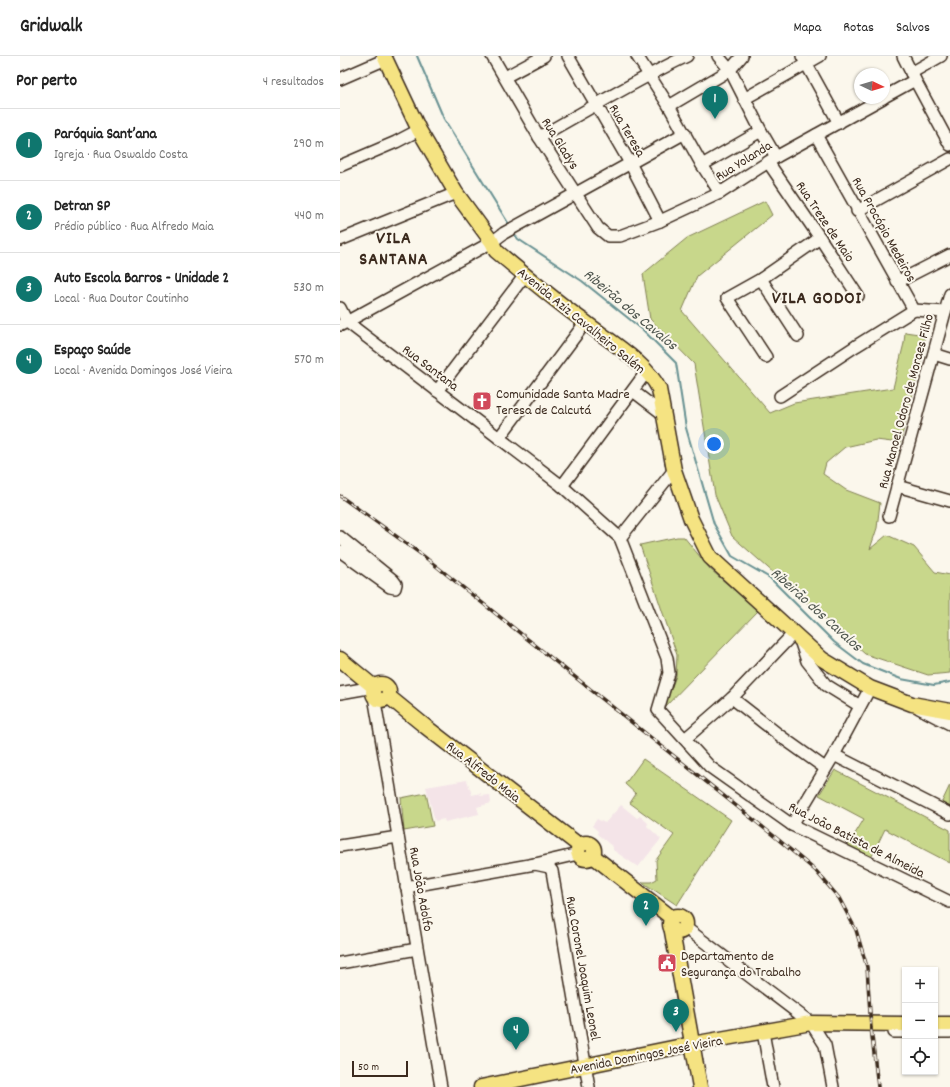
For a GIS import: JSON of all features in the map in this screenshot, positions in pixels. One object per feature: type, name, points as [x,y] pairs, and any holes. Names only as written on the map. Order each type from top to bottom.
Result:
[{"type":"main road","name":"Avenida Aziz Cavalheiro Salém","points":[[385,58],[419,130],[456,193],[492,242],[496,251],[585,323],[607,337],[647,371],[654,380],[659,389],[674,470],[691,519],[710,557],[822,659],[870,688],[909,702],[950,711]]},
{"type":"main road","name":"Rua Alfredo Maia","points":[[340,659],[377,692],[426,727],[579,850],[586,843],[591,844],[594,850],[593,856],[672,922]]},
{"type":"main road","name":"Avenida Aziz Cavalheiro Salém","points":[[909,702],[950,707]]},
{"type":"main road","points":[[686,928],[686,921],[683,917],[676,916],[672,922],[700,1087]]},
{"type":"main road","name":"Avenida Domingos José Vieira","points":[[481,1087],[692,1044],[811,1023],[901,1030]]},
{"type":"main road","points":[[938,1024],[950,1024]]},
{"type":"street","name":"Rua Gladys","points":[[492,56],[539,137],[598,228],[608,236],[614,236]]},
{"type":"street","points":[[505,77],[544,56]]},
{"type":"street","name":"Rua Teresa","points":[[568,56],[630,163],[660,221]]},
{"type":"street","points":[[637,56],[648,75],[670,106],[702,165],[720,193]]},
{"type":"street","points":[[539,137],[648,75],[687,56]]},
{"type":"street","name":"Rua Treze de Maio","points":[[718,56],[730,70],[761,131],[772,160],[858,296]]},
{"type":"street","points":[[670,106],[730,70],[742,56]]},
{"type":"street","points":[[744,99],[804,60],[820,56]]},
{"type":"street","points":[[903,56],[950,145]]},
{"type":"street","name":"Rua Yolanda","points":[[890,93],[940,56]]},
{"type":"street","points":[[340,79],[385,58]]},
{"type":"street","points":[[804,60],[839,123]]},
{"type":"street","name":"Rua Yolanda","points":[[614,236],[620,236],[660,221],[720,193],[772,160],[873,104]]},
{"type":"street","points":[[340,166],[396,142],[419,130]]},
{"type":"street","points":[[702,165],[761,131]]},
{"type":"street","points":[[343,324],[492,242],[523,222],[685,133]]},
{"type":"street","name":"Rua Procópio Medeiros","points":[[816,135],[914,310]]},
{"type":"street","points":[[858,211],[950,158]]},
{"type":"street","points":[[340,240],[456,193]]},
{"type":"street","points":[[766,358],[727,298],[761,279],[820,238]]},
{"type":"street","points":[[897,282],[950,255]]},
{"type":"street","points":[[437,391],[524,275]]},
{"type":"street","points":[[761,279],[798,336]]},
{"type":"street","name":"Rua Manoel Odoro de Moraes Filho","points":[[889,516],[950,294]]},
{"type":"street","name":"Rua Santana","points":[[340,308],[343,324],[437,391],[562,486],[620,538]]},
{"type":"street","points":[[780,396],[914,310],[945,312]]},
{"type":"street","points":[[499,438],[585,323]]},
{"type":"street","points":[[934,354],[950,359]]},
{"type":"street","points":[[562,486],[647,371]]},
{"type":"street","points":[[633,391],[663,414]]},
{"type":"street","points":[[620,538],[674,470]]},
{"type":"street","points":[[897,486],[950,500]]},
{"type":"street","name":"Rua João Batista de Almeida","points":[[620,538],[667,658],[669,673],[658,710],[710,767],[792,825],[950,902]]},
{"type":"street","points":[[685,739],[732,698],[797,637],[807,661],[826,685],[860,706]]},
{"type":"street","points":[[792,825],[834,755],[870,688]]},
{"type":"street","points":[[340,693],[377,692]]},
{"type":"street","name":"Rua João Adolfo","points":[[377,692],[406,887],[441,1087]]},
{"type":"street","points":[[732,698],[783,738],[825,768]]},
{"type":"street","points":[[909,702],[950,724]]},
{"type":"street","points":[[834,755],[950,814]]},
{"type":"street","points":[[340,846],[398,837]]},
{"type":"street","points":[[406,887],[535,864],[564,857],[579,850]]},
{"type":"street","points":[[554,878],[564,857]]},
{"type":"street","points":[[535,864],[550,868],[554,878]]},
{"type":"street","name":"Rua Coronel Joaquim Leonel","points":[[554,878],[589,1087]]},
{"type":"street","points":[[686,928],[811,1023],[824,1045],[833,1087]]},
{"type":"street","points":[[340,963],[417,949]]},
{"type":"street","points":[[763,1032],[773,1087]]},
{"type":"street","points":[[938,1032],[950,1032]]},
{"type":"shaded area","points":[[467,780],[472,795],[481,793],[480,796],[490,795],[491,803],[477,807],[479,814],[445,822],[444,819],[435,821],[426,787]]},
{"type":"shaded area","points":[[621,805],[637,818],[640,816],[648,823],[647,826],[661,839],[638,867],[613,850],[613,847],[597,834],[598,831],[592,826],[597,819],[605,823]]},
{"type":"green space","points":[[765,201],[772,215],[697,276],[682,311],[770,413],[794,403],[893,388],[904,343],[905,332],[919,334],[924,338],[924,350],[900,443],[876,440],[845,447],[826,463],[823,474],[846,490],[880,503],[877,528],[870,549],[887,535],[914,547],[935,572],[950,575],[950,673],[928,675],[865,654],[732,536],[715,495],[694,364],[650,319],[643,274],[687,238]]},
{"type":"green space","points":[[677,537],[684,537],[710,569],[758,611],[663,709],[676,676],[677,655],[640,545]]},
{"type":"green space","points":[[643,759],[731,820],[677,905],[642,882],[651,882],[657,879],[656,860],[674,835],[630,803],[636,794],[625,784]]},
{"type":"green space","points":[[835,770],[950,830],[950,863],[885,829],[870,860],[847,847],[864,819],[819,795]]},
{"type":"green space","points":[[950,785],[950,809],[941,804]]},
{"type":"green space","points":[[426,793],[433,826],[404,831],[401,798]]},
{"type":"waterway","name":"Ribeirão dos Cavalos","points":[[417,56],[444,119],[510,226]]},
{"type":"waterway","name":"Ribeirão dos Cavalos","points":[[513,232],[518,239],[582,281],[643,330],[676,363],[686,428],[714,524],[732,556],[770,578],[834,642],[863,664],[901,679],[934,685],[950,682]]},
{"type":"railway","points":[[340,496],[421,554],[816,871],[839,898],[856,930],[867,967],[871,1028],[878,1087]]},
{"type":"place","name":"Paróquia Sant’ana","points":[[715,119]]},
{"type":"place","name":"Comunidade Santa Madre Teresa de Calcutá","points":[[482,401]]},
{"type":"place","name":"Detran SP","points":[[646,926]]},
{"type":"place","name":"Departamento de Segurança do Trabalho","points":[[667,963]]},
{"type":"place","name":"Auto Escola Barros - Unidade 2","points":[[676,1032]]},
{"type":"place","name":"Espaço Saúde","points":[[516,1050]]},
{"type":"district","name":"VILA SANTANA","points":[[394,247]]},
{"type":"district","name":"VILA GODOI","points":[[817,297]]}]
